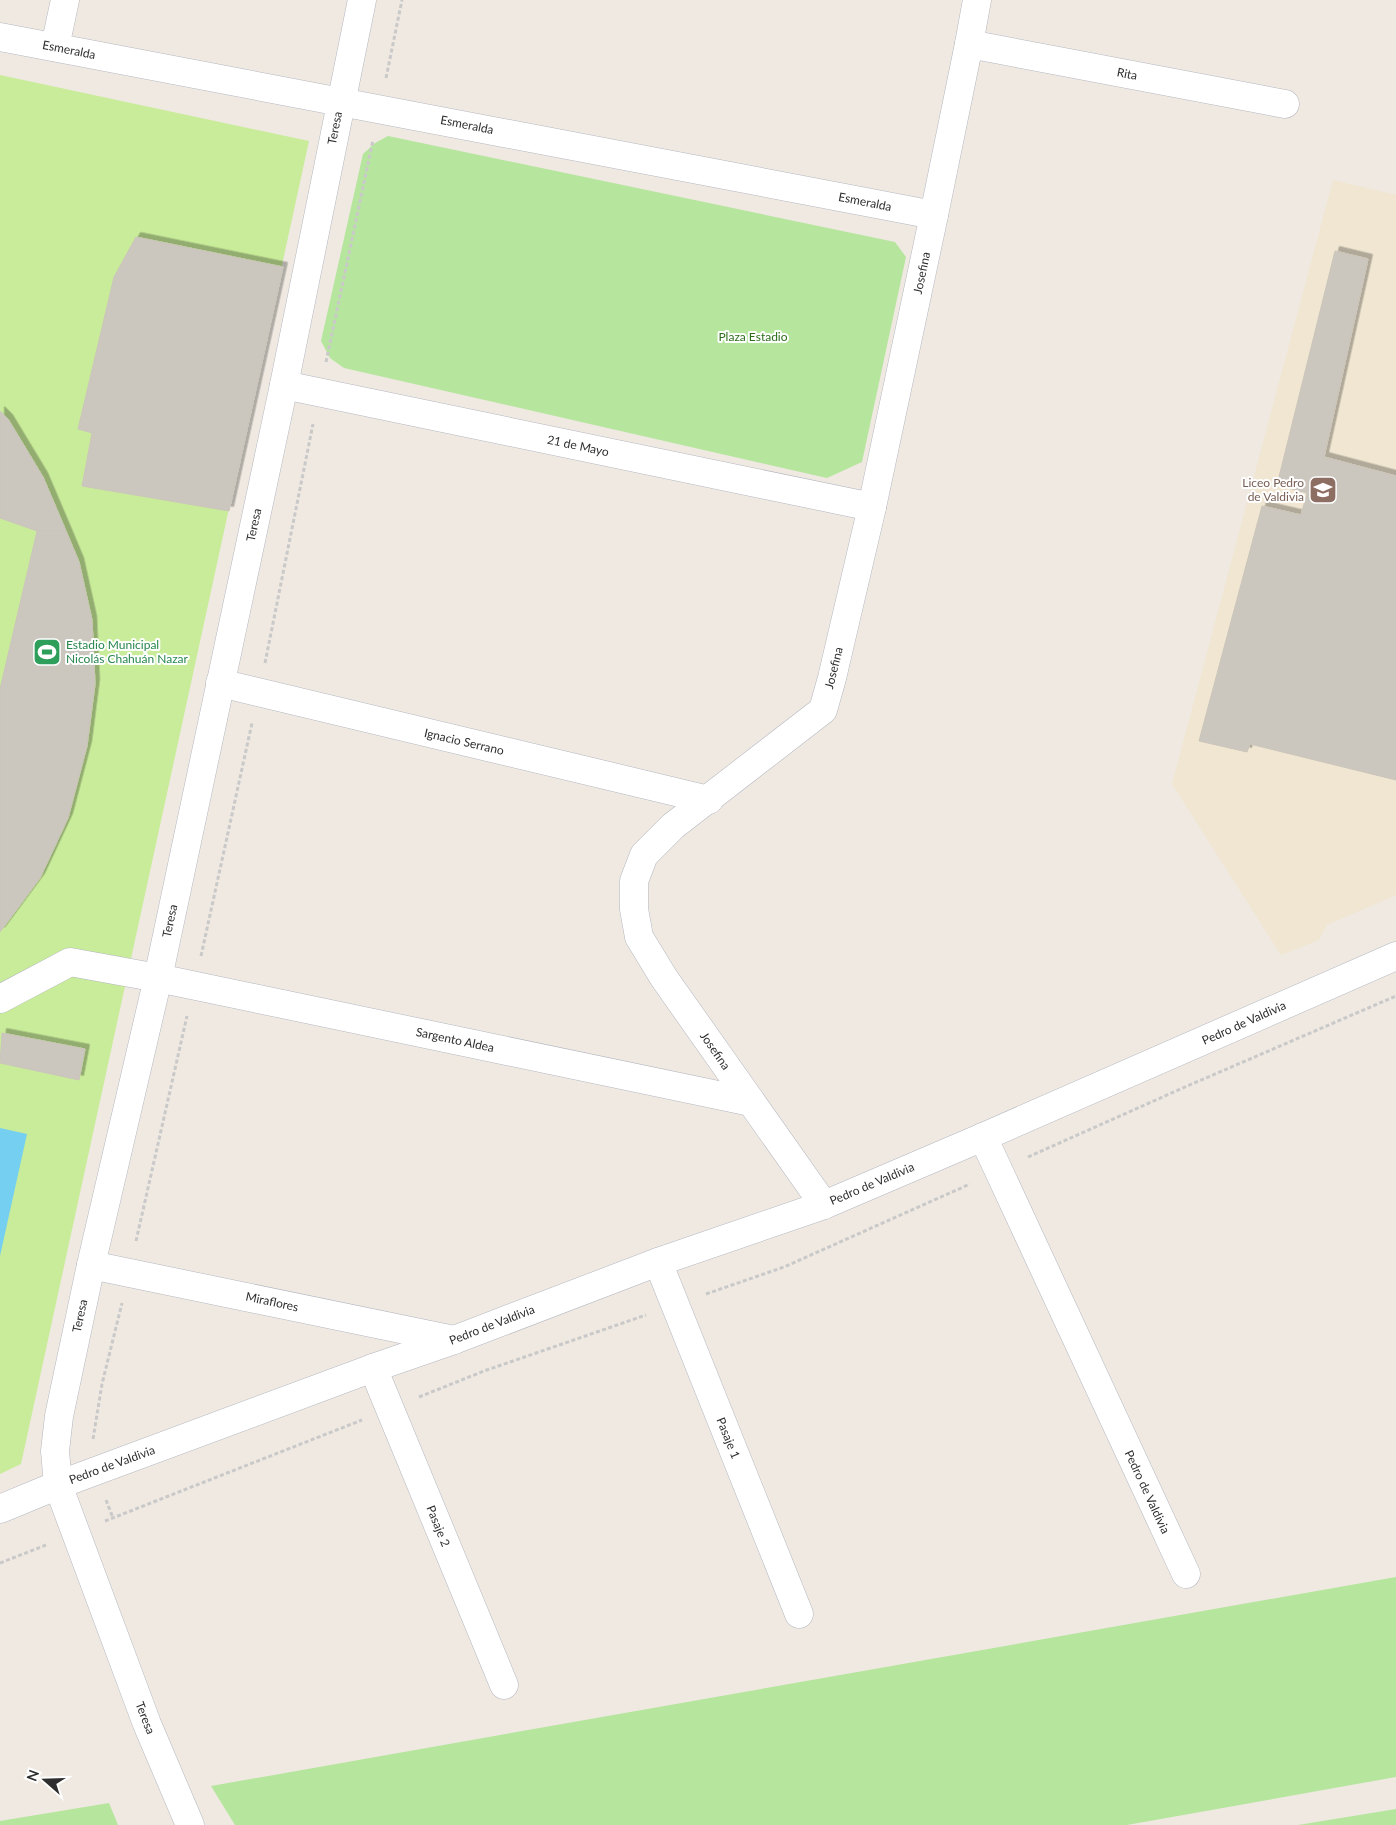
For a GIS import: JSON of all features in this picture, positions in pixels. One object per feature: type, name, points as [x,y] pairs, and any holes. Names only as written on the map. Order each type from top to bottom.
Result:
[{"type":"street","points":[[56,48],[64,0]]},
{"type":"street","name":"Teresa","points":[[190,1825],[146,1724],[58,1485],[55,1451],[58,1416],[158,978],[284,385],[362,0]]},
{"type":"street","name":"Josefina","points":[[824,1204],[664,978],[640,937],[634,910],[634,881],[644,855],[673,826],[823,710],[872,507],[977,0]]},
{"type":"street","name":"Esmeralda","points":[[0,37],[934,215]]},
{"type":"street","name":"Rita","points":[[969,44],[1285,104]]},
{"type":"street","name":"21 de Mayo","points":[[284,385],[872,507]]},
{"type":"street","name":"Ignacio Serrano","points":[[220,683],[709,800]]},
{"type":"street","name":"Pedro de Valdivia","points":[[0,1509],[58,1485],[373,1368],[454,1340],[658,1262],[852,1193],[1396,956]]},
{"type":"street","name":"Sargento Aldea","points":[[0,999],[70,962],[158,978],[751,1102]]},
{"type":"street","name":"Pedro de Valdivia","points":[[983,1137],[1186,1574]]},
{"type":"street","name":"Pasaje 1","points":[[658,1262],[798,1614]]},
{"type":"street","name":"Miraflores","points":[[91,1265],[454,1340]]},
{"type":"street","name":"Pasaje 2","points":[[373,1368],[504,1685]]},
{"type":"path","points":[[113,1518],[94,1472],[92,1446],[102,1384],[129,1273],[259,692],[402,0]]},
{"type":"path","points":[[852,1193],[876,1226]]},
{"type":"shaded area","name":"Liceo Pedro de Valdivia","points":[[1333,180],[1396,195],[1396,895],[1327,925],[1319,940],[1281,955],[1172,784]]},
{"type":"green space","name":"Estadio Municipal Nicolás Chahuán Nazar","points":[[0,75],[309,141],[21,1464],[0,1474]]},
{"type":"green space","name":"Plaza Estadio","points":[[388,136],[895,242],[906,257],[862,462],[827,478],[344,368],[330,358],[321,341],[363,154],[375,143]]},
{"type":"green space","points":[[1396,1577],[1396,1777],[1127,1825],[235,1825],[211,1786]]},
{"type":"green space","points":[[109,1803],[118,1825],[0,1825],[0,1821]]},
{"type":"green space","points":[[1396,1809],[1396,1825],[1298,1825]]},
{"type":"water","points":[[0,1128],[27,1134],[0,1256]]},
{"type":"building","points":[[136,237],[283,267],[229,511],[82,486],[92,433],[78,429],[114,277]]},
{"type":"building","points":[[1335,251],[1368,259],[1324,457],[1396,476],[1396,780],[1250,744],[1247,752],[1199,741],[1262,506],[1301,515],[1307,493],[1277,485]]},
{"type":"building","points":[[0,411],[8,419],[43,477],[66,531],[37,531],[0,518]]},
{"type":"building","name":"Estadio Municipal Nicolás Chahuán Nazar","points":[[37,531],[66,531],[79,562],[92,620],[95,684],[87,746],[68,818],[40,878],[0,932],[0,689]]},
{"type":"building","points":[[2,1033],[85,1049],[79,1080],[0,1063]]},
{"type":"place","name":"Liceo Pedro de Valdivia","points":[[1323,490]]},
{"type":"place","name":"Estadio Municipal Nicolás Chahuán Nazar","points":[[47,652]]}]
